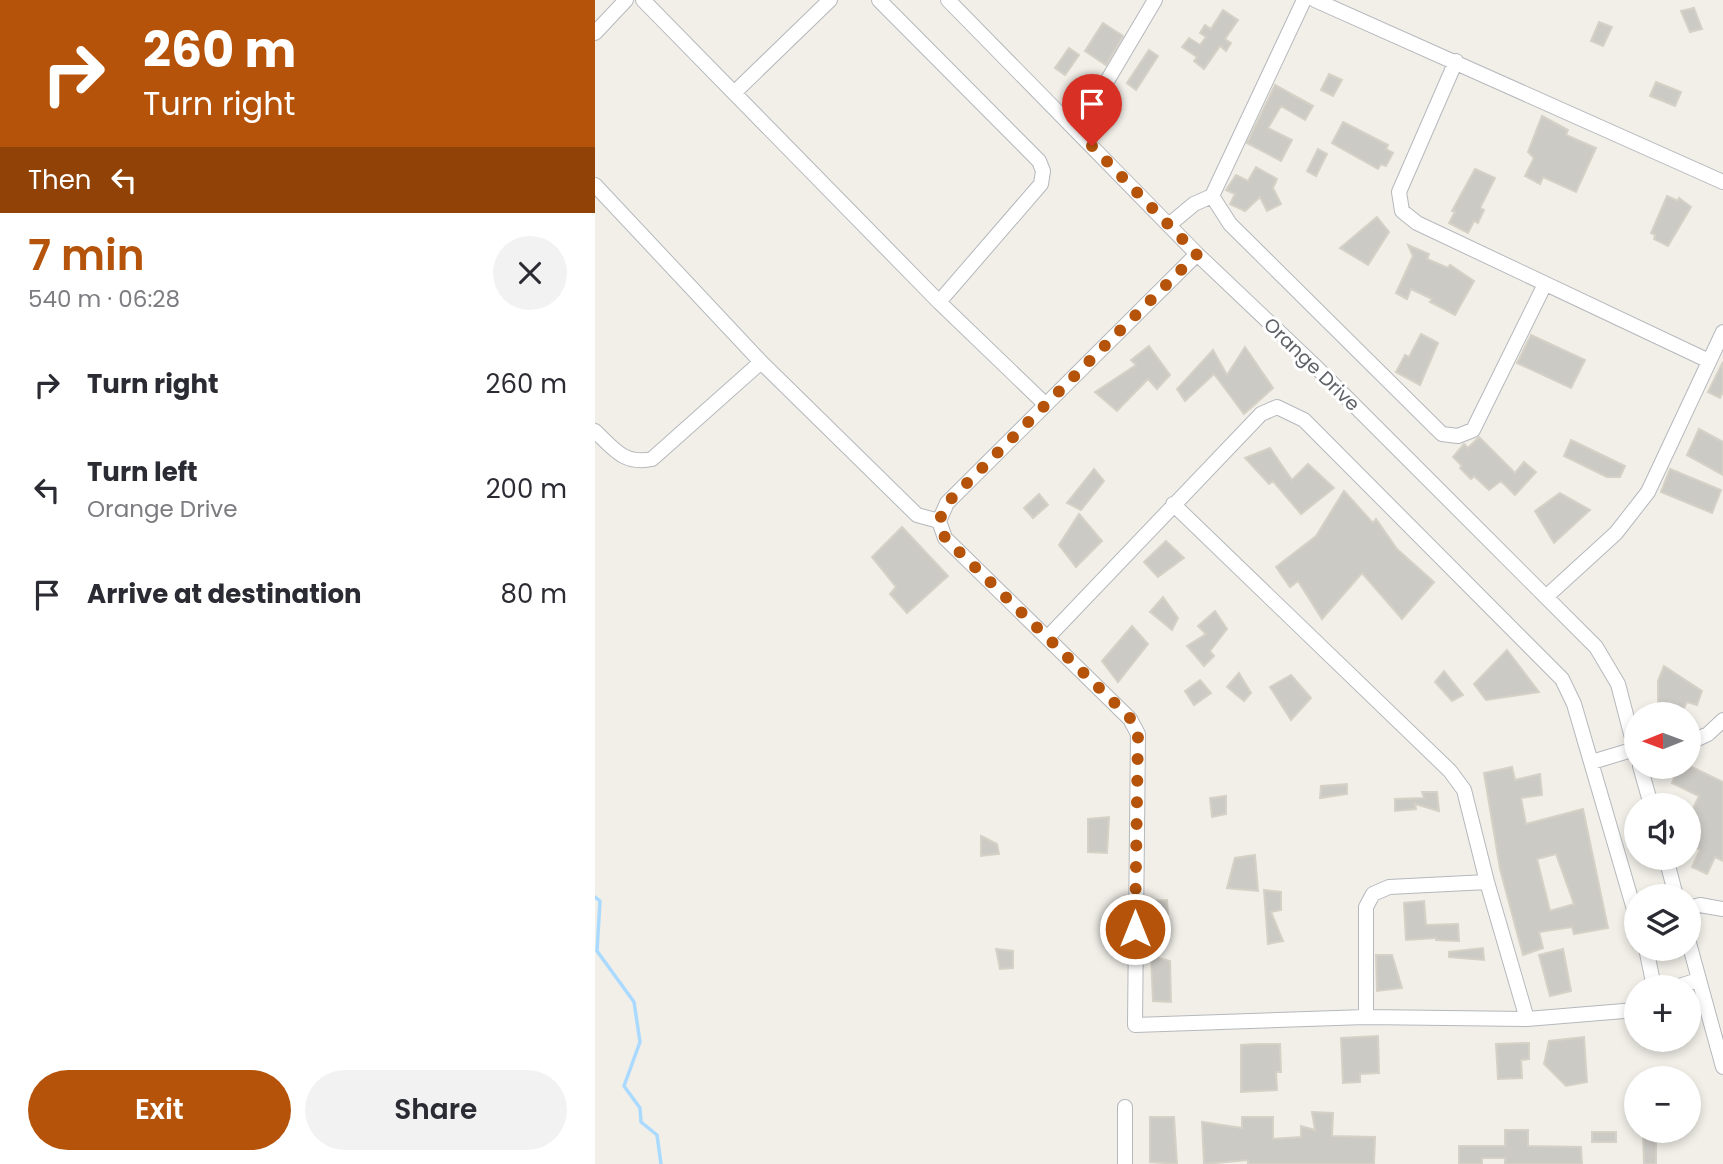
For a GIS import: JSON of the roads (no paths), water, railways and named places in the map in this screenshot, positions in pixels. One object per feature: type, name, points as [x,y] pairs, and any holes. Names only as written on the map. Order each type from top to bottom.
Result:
[{"type":"street","points":[[595,33],[626,0]]},
{"type":"street","points":[[643,0],[939,302],[1045,404]]},
{"type":"street","points":[[734,93],[830,0]]},
{"type":"street","points":[[879,0],[1039,161],[1043,171],[1041,184],[939,302]]},
{"type":"street","name":"Orange Drive","points":[[948,0],[1197,254],[1314,365],[1596,647],[1618,684],[1624,706]]},
{"type":"street","points":[[1100,93],[1155,0]]},
{"type":"street","points":[[1170,224],[1193,204],[1212,196],[1304,0]]},
{"type":"street","points":[[1315,0],[1723,182]]},
{"type":"street","points":[[1456,61],[1399,192],[1402,211],[1417,223],[1709,361]]},
{"type":"street","points":[[595,185],[761,362],[917,515],[939,521]]},
{"type":"street","points":[[1212,196],[1230,224],[1442,434],[1458,436],[1473,429],[1545,284]]},
{"type":"street","points":[[1197,254],[947,503],[939,521],[945,538],[1131,719],[1138,734],[1135,1025],[1366,1017],[1527,1019],[1624,1011]]},
{"type":"street","points":[[1546,596],[1616,533],[1648,492],[1723,332]]},
{"type":"street","points":[[595,431],[624,459],[637,462],[652,459],[761,362]]},
{"type":"street","points":[[1048,637],[1261,414],[1277,407],[1304,419],[1562,679],[1574,704],[1627,884]]},
{"type":"street","points":[[1173,504],[1450,771],[1464,790],[1487,882],[1527,1019]]},
{"type":"street","points":[[1701,737],[1723,720]]},
{"type":"street","points":[[1592,762],[1624,754]]},
{"type":"street","points":[[1366,1017],[1366,906],[1373,894],[1389,887],[1487,882]]},
{"type":"street","points":[[1701,905],[1723,909]]},
{"type":"street","points":[[1701,990],[1723,1067]]},
{"type":"street","points":[[1125,1107],[1125,1164]]},
{"type":"waterway","points":[[595,897],[600,901],[597,951],[634,1002],[640,1042],[624,1086],[640,1108],[641,1122],[657,1135],[661,1164]]}]
